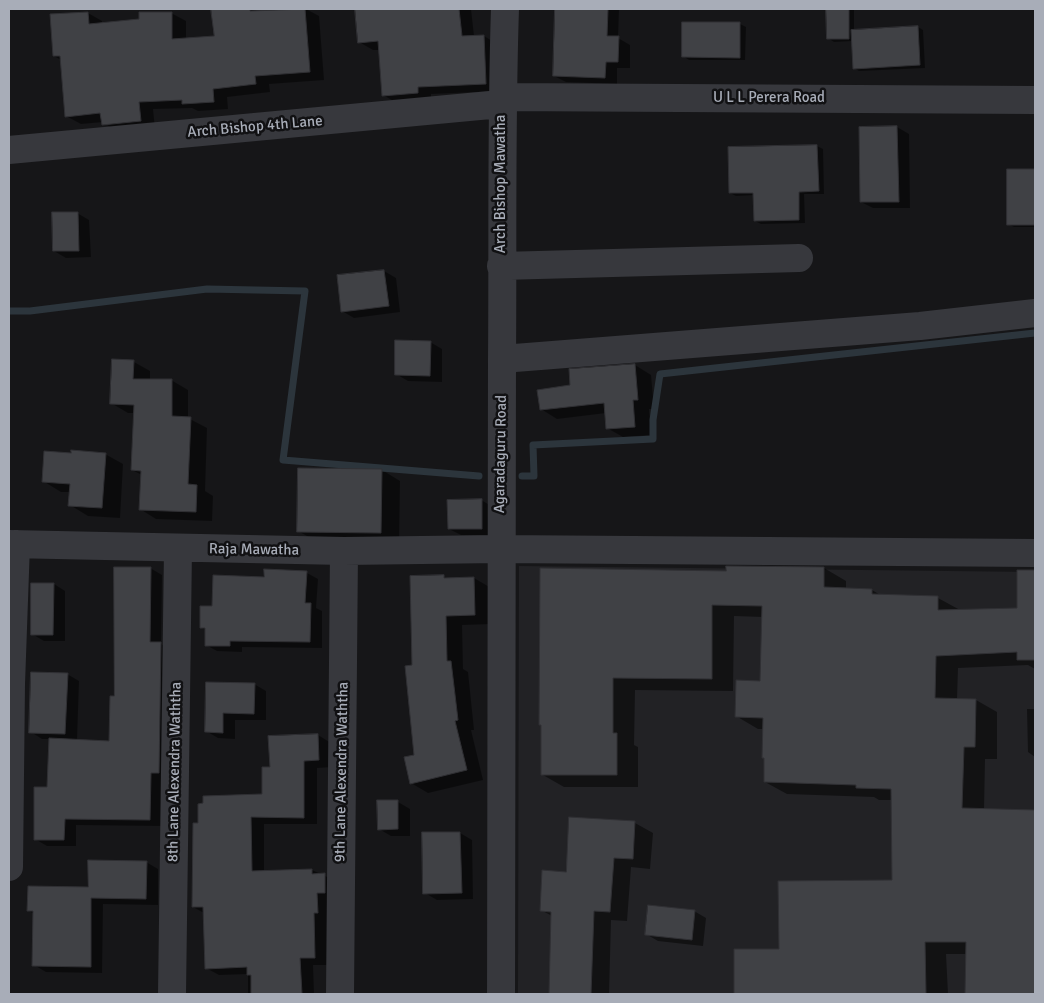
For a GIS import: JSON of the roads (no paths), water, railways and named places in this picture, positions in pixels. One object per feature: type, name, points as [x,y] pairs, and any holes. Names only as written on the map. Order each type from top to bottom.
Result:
[{"type":"street","name":"Arch Bishop Mawatha","points":[[502,359],[502,101],[505,9]]},
{"type":"street","name":"U L L Perera Road","points":[[502,101],[1035,100]]},
{"type":"street","name":"Arch Bishop 4th Lane","points":[[9,150],[502,101]]},
{"type":"street","points":[[502,266],[800,258]]},
{"type":"street","points":[[502,359],[920,326],[1035,313]]},
{"type":"street","name":"Agaradaguru Road","points":[[501,994],[502,675],[500,549],[502,359]]},
{"type":"street","points":[[9,867],[13,544]]},
{"type":"street","name":"Raja Mawatha","points":[[13,544],[178,549],[344,551],[500,549],[1035,553]]},
{"type":"street","name":"8th Lane Alexendra Waththa","points":[[172,994],[178,549]]},
{"type":"street","name":"9th Lane Alexendra Waththa","points":[[340,994],[344,551]]},
{"type":"waterway","points":[[9,311],[30,311],[207,289],[305,291],[283,460],[479,476]]},
{"type":"waterway","points":[[522,476],[534,476],[533,445],[653,439],[653,420],[660,374],[1035,333]]}]
